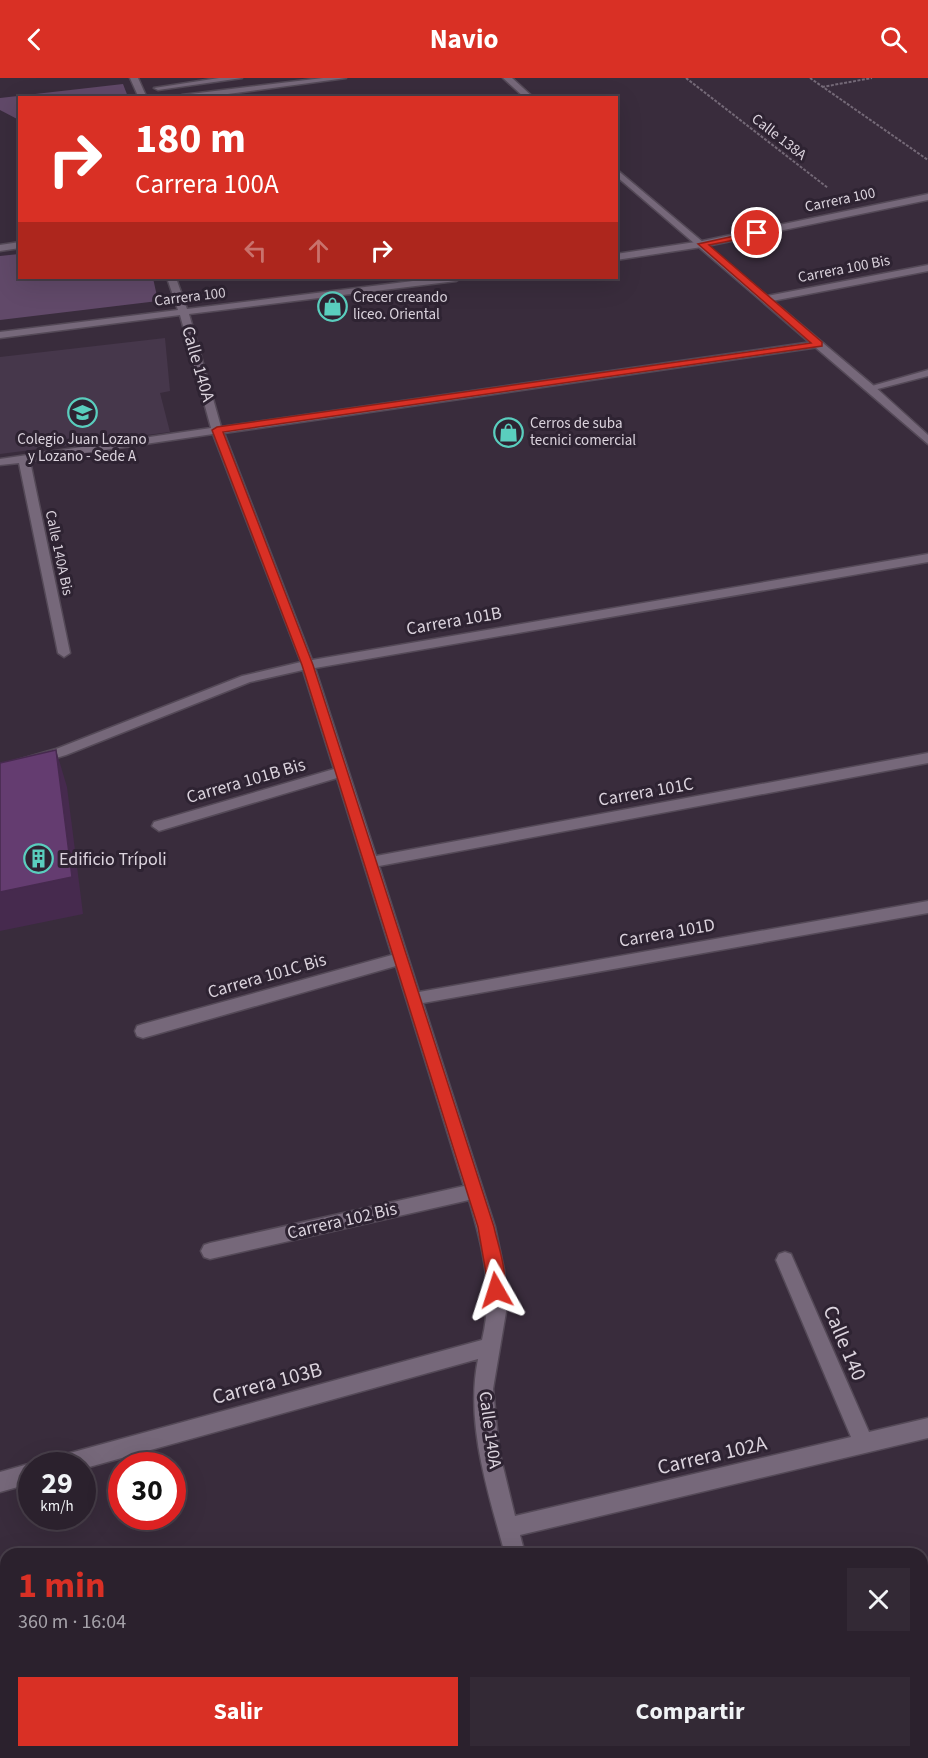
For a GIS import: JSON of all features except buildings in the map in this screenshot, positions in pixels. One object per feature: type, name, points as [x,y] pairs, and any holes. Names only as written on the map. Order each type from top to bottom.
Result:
[{"type":"street","points":[[134,78],[141,94],[158,88],[238,78]]},
{"type":"street","points":[[190,96],[342,78]]},
{"type":"street","points":[[507,78],[528,96]]},
{"type":"street","points":[[618,173],[870,388],[928,441]]},
{"type":"street","name":"Carrera 100","points":[[618,256],[702,244],[928,197]]},
{"type":"street","points":[[0,248],[18,244]]},
{"type":"street","name":"Carrera 100 Bis","points":[[766,299],[928,268]]},
{"type":"street","name":"Calle 140A","points":[[171,279],[184,313],[217,430],[308,665],[486,1227],[495,1269],[497,1312],[488,1347],[483,1388],[487,1431],[513,1548]]},
{"type":"street","name":"Carrera 100","points":[[0,335],[448,279]]},
{"type":"street","points":[[0,462],[819,344]]},
{"type":"street","points":[[870,388],[928,373]]},
{"type":"street","name":"Calle 140A Bis","points":[[24,459],[64,653]]},
{"type":"street","name":"Carrera 101B","points":[[0,770],[60,752],[247,679],[308,665],[928,558]]},
{"type":"street","name":"Carrera 101C","points":[[370,861],[928,759]]},
{"type":"street","name":"Carrera 101B Bis","points":[[159,826],[342,772]]},
{"type":"street","name":"Carrera 101D","points":[[413,999],[928,907]]},
{"type":"street","name":"Carrera 101C Bis","points":[[143,1031],[401,959]]},
{"type":"street","name":"Carrera 102 Bis","points":[[210,1251],[475,1191]]},
{"type":"street","name":"Calle 140","points":[[785,1260],[864,1443]]},
{"type":"street","name":"Carrera 103B","points":[[96,1456],[488,1347]]},
{"type":"street","name":"Carrera 102A","points":[[508,1528],[928,1428]]},
{"type":"street","points":[[0,1482],[18,1477]]},
{"type":"path","name":"Calle 138A","points":[[686,78],[859,212]]},
{"type":"path","points":[[810,78],[928,160]]},
{"type":"path","points":[[822,87],[872,78]]},
{"type":"shaded area","points":[[123,84],[128,96],[18,96],[18,119],[0,110],[0,98]]},
{"type":"shaded area","points":[[18,254],[18,279],[153,279],[158,301],[0,320],[0,256]]},
{"type":"shaded area","name":"Colegio Juan Lozano y Lozano - Sede A","points":[[165,338],[170,391],[160,393],[170,432],[0,454],[0,357]]},
{"type":"place","name":"Crecer creando liceo. Oriental","points":[[332,306]]},
{"type":"place","name":"Colegio Juan Lozano y Lozano - Sede A","points":[[82,412]]},
{"type":"place","name":"Cerros de suba tecnici comercial","points":[[509,432]]},
{"type":"place","name":"Edificio Trípoli","points":[[38,859]]},
{"type":"route","points":[[496,1290],[495,1269],[486,1227],[308,665],[217,430],[819,344],[702,244],[757,233]]}]
